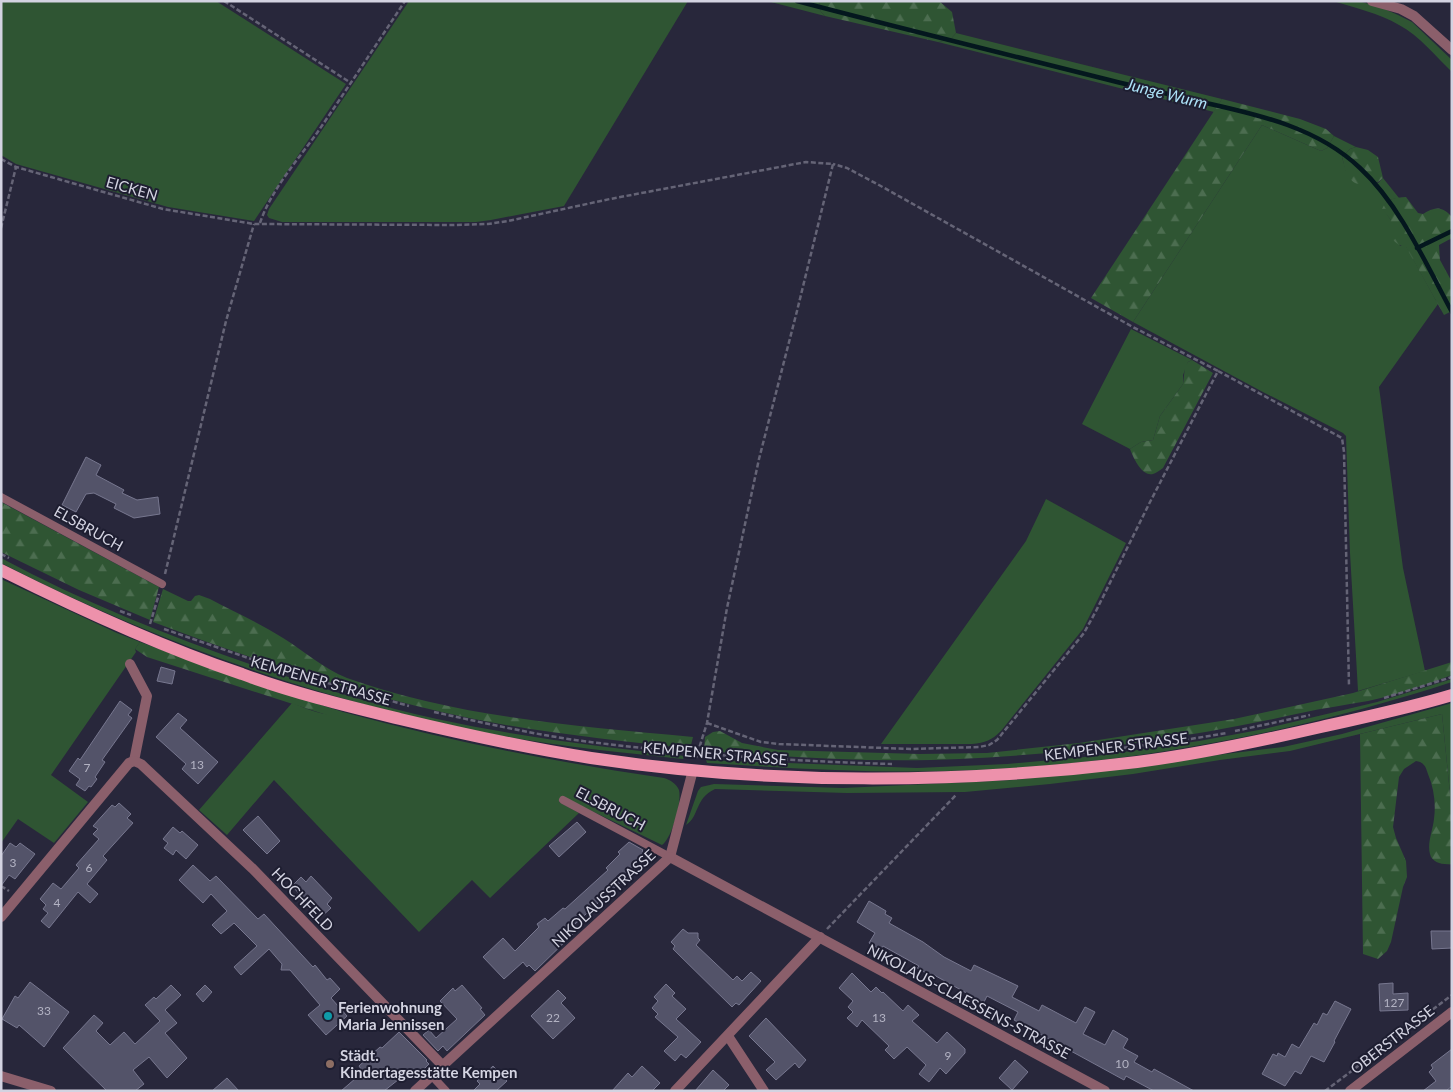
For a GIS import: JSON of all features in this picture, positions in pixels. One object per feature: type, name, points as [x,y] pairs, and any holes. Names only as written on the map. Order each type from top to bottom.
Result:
[{"type":"main road","name":"KEMPENER STRASSE","points":[[1,570],[126,628],[242,675],[343,705],[488,740],[595,759],[693,770],[788,776],[895,779],[1075,769],[1203,752],[1332,725],[1452,695]]},
{"type":"street","points":[[1372,1],[1401,9],[1414,16],[1452,50]]},
{"type":"street","points":[[1,917],[129,763],[134,762],[147,696],[130,664]]},
{"type":"street","name":"HOCHFELD","points":[[134,762],[142,764],[148,769],[253,868],[443,1066]]},
{"type":"street","points":[[670,857],[693,770]]},
{"type":"street","name":"NIKOLAUSSTRASSE","points":[[415,1091],[670,857],[820,937]]},
{"type":"street","points":[[676,1091],[820,937]]},
{"type":"street","name":"NIKOLAUS-CLAESSENS-STRASSE","points":[[820,937],[1105,1091]]},
{"type":"street","name":"OBERSTRASSE","points":[[1350,1091],[1452,1012]]},
{"type":"street","points":[[728,1036],[764,1091]]},
{"type":"street","points":[[1,1076],[52,1091]]},
{"type":"lane","name":"ELSBRUCH","points":[[1,497],[162,584]]},
{"type":"lane","name":"ELSBRUCH","points":[[563,800],[670,857]]},
{"type":"lane","points":[[432,1076],[446,1091]]},
{"type":"path","points":[[224,1],[351,82]]},
{"type":"path","points":[[260,223],[264,210],[290,170],[405,1]]},
{"type":"path","name":"EICKEN","points":[[1,159],[16,167],[163,209],[254,224],[488,224],[726,176],[806,162],[832,164],[847,168],[1106,312],[1342,438],[1344,452],[1349,686]]},
{"type":"path","points":[[693,770],[707,723],[727,608],[759,459],[832,164]]},
{"type":"path","points":[[1,228],[16,167]]},
{"type":"path","points":[[142,620],[150,624],[167,570],[226,321],[254,224]]},
{"type":"path","points":[[707,723],[761,742],[779,744],[911,749],[979,748],[997,740],[1084,633],[1148,504],[1218,371]]},
{"type":"path","points":[[1,554],[12,559]]},
{"type":"path","points":[[117,609],[134,617]]},
{"type":"path","points":[[158,628],[289,672],[417,708]]},
{"type":"path","points":[[1378,700],[1452,677]]},
{"type":"path","points":[[426,710],[574,740],[775,759],[896,764]]},
{"type":"path","points":[[1054,756],[1178,742],[1315,714]]},
{"type":"path","points":[[820,937],[956,795]]},
{"type":"path","points":[[1325,1091],[1452,994]]},
{"type":"green space","points":[[1,1],[216,1],[346,84],[254,221],[168,207],[16,164],[1,155]]},
{"type":"green space","points":[[409,1],[688,1],[564,206],[476,222],[282,222],[269,218],[267,215],[269,209]]},
{"type":"green space","points":[[767,1],[819,1],[821,12],[825,16]]},
{"type":"green space","points":[[819,1],[939,1],[952,12],[956,33],[950,40],[938,42],[825,16],[821,12]]},
{"type":"green space","points":[[1333,1],[1358,1],[1380,7],[1412,22],[1452,60],[1452,72],[1421,40],[1407,30],[1375,14]]},
{"type":"green space","points":[[956,33],[1222,99],[1214,112],[938,42],[950,40]]},
{"type":"green space","points":[[1222,99],[1300,119],[1326,129],[1334,136],[1327,148],[1321,151],[1262,125],[1133,322],[1091,298]]},
{"type":"green space","points":[[1262,125],[1321,151],[1327,148],[1334,136],[1356,147],[1350,149],[1342,157],[1346,171],[1378,183],[1383,178],[1399,198],[1389,201],[1383,209],[1391,220],[1400,246],[1406,246],[1438,304],[1379,387],[1403,568],[1425,671],[1358,691],[1350,553],[1346,436],[1133,322]]},
{"type":"green space","points":[[1356,147],[1368,150],[1378,157],[1383,178],[1374,184],[1365,186],[1355,183],[1346,172],[1342,157],[1350,149]]},
{"type":"green space","points":[[1406,197],[1418,213],[1423,214],[1430,210],[1440,209],[1451,216],[1452,238],[1439,245],[1440,260],[1452,282],[1452,311],[1444,315],[1406,247],[1398,244],[1391,238],[1389,225],[1391,220],[1382,209],[1384,205],[1395,198]]},
{"type":"green space","points":[[1131,329],[1192,360],[1188,362],[1183,375],[1183,384],[1160,416],[1153,440],[1141,442],[1130,449],[1082,424]]},
{"type":"green space","points":[[1192,360],[1213,373],[1163,468],[1154,474],[1149,474],[1138,466],[1130,449],[1141,442],[1153,440],[1160,416],[1183,384],[1185,367]]},
{"type":"green space","points":[[1046,499],[1126,543],[1083,629],[1001,731],[991,739],[972,744],[881,744],[1026,541]]},
{"type":"green space","points":[[1,502],[159,587],[150,620],[79,590],[1,552]]},
{"type":"green space","points":[[1,558],[66,591],[167,634],[270,671],[353,697],[416,714],[499,731],[685,756],[683,759],[539,742],[492,734],[365,704],[240,666],[179,643],[59,592],[1,563]]},
{"type":"green space","points":[[1,579],[140,642],[135,649],[136,652],[51,775],[88,802],[54,843],[18,819],[1,843]]},
{"type":"green space","points":[[163,589],[188,601],[199,595],[210,599],[256,622],[339,674],[389,692],[432,703],[518,718],[693,737],[690,749],[579,736],[469,718],[389,699],[309,676],[153,622]]},
{"type":"green space","points":[[140,642],[240,679],[343,712],[338,717],[330,716],[147,657],[135,649]]},
{"type":"green space","points":[[1452,662],[1452,675],[1379,699],[1131,744],[1002,757],[928,760],[864,760],[704,751],[705,737],[713,732],[720,731],[742,743],[778,750],[920,754],[987,753],[1079,743],[1234,719],[1353,693]]},
{"type":"green space","points":[[1452,679],[1452,682],[1390,701],[1328,718],[1265,732],[1202,745],[1074,763],[946,771],[856,771],[707,763],[706,760],[917,768],[1007,764],[1096,756],[1199,741],[1264,729],[1377,702]]},
{"type":"green space","points":[[292,703],[325,714],[332,715],[343,712],[502,750],[664,778],[673,782],[679,790],[680,796],[675,819],[666,841],[662,845],[563,797],[559,802],[579,813],[490,898],[472,880],[419,932],[274,780],[227,835],[199,810]]},
{"type":"green space","points":[[1452,703],[1452,814],[1442,714],[1290,751],[1050,784],[965,792],[847,793],[715,789],[708,793],[700,802],[693,817],[686,825],[698,791],[701,787],[714,784],[843,788],[1013,780],[1283,747],[1342,734]]},
{"type":"green space","points":[[1442,714],[1452,814],[1452,864],[1438,863],[1431,857],[1429,850],[1435,813],[1434,796],[1425,767],[1421,762],[1416,761],[1404,769],[1399,777],[1393,827],[1406,861],[1407,877],[1391,942],[1387,951],[1378,959],[1363,954],[1360,734]]},
{"type":"building","points":[[86,457],[101,465],[96,475],[124,490],[122,493],[137,500],[158,497],[160,514],[134,518],[114,508],[116,504],[94,493],[86,494],[76,512],[62,505]]},
{"type":"building","points":[[161,667],[175,671],[172,684],[157,681]]},
{"type":"building","points":[[120,701],[132,710],[128,715],[132,718],[102,760],[105,762],[95,777],[97,779],[85,791],[76,785],[80,779],[69,771],[78,758],[80,760]]},
{"type":"building","points":[[178,713],[187,720],[180,728],[218,762],[198,784],[182,769],[186,764],[156,737]]},
{"type":"building","points":[[119,803],[131,814],[127,818],[133,823],[103,856],[107,860],[87,884],[98,894],[90,903],[78,892],[49,928],[41,921],[48,913],[43,909],[46,905],[40,899],[53,883],[61,889],[79,868],[76,865],[99,839],[93,834],[98,829],[93,826],[112,805],[115,807]]},
{"type":"building","points":[[258,816],[280,841],[267,854],[243,830]]},
{"type":"building","points":[[577,822],[586,832],[559,857],[549,846]]},
{"type":"building","points":[[173,827],[180,833],[182,831],[198,845],[186,859],[176,850],[173,855],[164,848],[168,843],[163,839]]},
{"type":"building","points":[[629,842],[643,850],[647,858],[574,925],[572,929],[575,932],[535,971],[529,965],[527,967],[523,962],[504,979],[483,957],[503,938],[515,951],[539,927],[537,924],[545,918],[548,921],[563,908],[565,909],[608,870],[606,868],[620,854],[618,852]]},
{"type":"building","points":[[10,843],[16,847],[20,843],[35,854],[15,879],[9,875],[1,886],[1,856]]},
{"type":"building","points":[[193,865],[210,881],[216,876],[258,919],[264,914],[313,967],[315,965],[327,980],[330,978],[340,989],[331,998],[347,1016],[326,1035],[308,1015],[320,1005],[290,970],[281,970],[282,964],[269,949],[241,975],[234,967],[257,946],[234,923],[221,934],[212,925],[227,911],[211,894],[203,903],[179,880]]},
{"type":"building","points":[[311,876],[332,898],[327,904],[331,908],[321,917],[292,886],[301,877],[306,882]]},
{"type":"building","points":[[869,901],[886,911],[885,914],[892,918],[889,923],[923,942],[944,957],[971,971],[974,965],[1018,986],[1012,997],[1039,1011],[1042,1005],[1076,1023],[1085,1007],[1095,1012],[1083,1034],[1105,1045],[1113,1030],[1128,1039],[1123,1048],[1138,1056],[1134,1062],[1152,1072],[1154,1069],[1194,1091],[1154,1091],[1126,1076],[1124,1080],[1014,1020],[1018,1012],[987,996],[983,1004],[934,975],[933,977],[917,968],[919,966],[883,946],[881,950],[869,943],[875,933],[857,922]]},
{"type":"building","points":[[683,929],[688,933],[698,933],[700,940],[696,945],[733,980],[737,976],[742,981],[751,972],[761,981],[739,1005],[736,1003],[732,1007],[673,949],[675,946],[671,942]]},
{"type":"building","points":[[1431,931],[1452,931],[1452,948],[1432,949]]},
{"type":"building","points":[[852,973],[871,992],[876,987],[903,1011],[908,1005],[919,1015],[912,1021],[937,1043],[947,1032],[965,1049],[965,1053],[946,1074],[940,1068],[929,1082],[919,1074],[926,1065],[907,1047],[894,1059],[885,1050],[889,1046],[862,1020],[857,1027],[847,1018],[853,1012],[848,1007],[853,1001],[839,988]]},
{"type":"building","points":[[30,982],[69,1012],[44,1047],[19,1025],[17,1028],[2,1019],[15,996],[18,998]]},
{"type":"building","points":[[1393,983],[1393,994],[1408,993],[1408,1010],[1380,1011],[1379,984]]},
{"type":"building","points":[[666,984],[675,993],[672,996],[686,1009],[676,1019],[701,1042],[686,1058],[681,1054],[675,1061],[664,1051],[678,1037],[655,1017],[658,1014],[652,1008],[658,1001],[654,997]]},
{"type":"building","points":[[171,985],[181,995],[165,1010],[177,1023],[165,1033],[187,1058],[167,1078],[149,1057],[133,1070],[144,1084],[135,1091],[107,1091],[63,1048],[94,1015],[103,1023],[96,1031],[110,1045],[124,1032],[135,1044],[160,1021],[145,1005],[154,997],[156,999]]},
{"type":"building","points":[[205,985],[212,992],[203,1002],[196,994]]},
{"type":"building","points":[[462,985],[482,1008],[480,1009],[485,1015],[447,1051],[443,1046],[438,1051],[423,1035],[429,1030],[436,1038],[457,1019],[440,1001],[453,988],[455,991]]},
{"type":"building","points":[[558,990],[566,998],[561,1003],[575,1018],[553,1039],[531,1016]]},
{"type":"building","points":[[1335,1001],[1351,1009],[1324,1062],[1311,1056],[1301,1074],[1295,1071],[1285,1086],[1262,1074],[1273,1054],[1277,1056],[1278,1053],[1285,1057],[1292,1044],[1299,1048],[1314,1023],[1317,1025],[1323,1013],[1327,1015]]},
{"type":"building","points":[[766,1018],[806,1060],[799,1068],[795,1063],[776,1080],[766,1070],[775,1062],[749,1036]]},
{"type":"building","points":[[399,1032],[429,1064],[419,1074],[415,1070],[406,1079],[403,1076],[384,1091],[341,1091],[363,1072],[359,1066]]},
{"type":"building","points":[[1452,1049],[1452,1086],[1446,1091],[1423,1091],[1436,1081],[1429,1072],[1433,1068],[1431,1065]]},
{"type":"building","points":[[1015,1060],[1028,1072],[1012,1090],[999,1078]]},
{"type":"building","points":[[493,1066],[507,1081],[496,1091],[473,1091],[480,1084],[477,1081]]},
{"type":"building","points":[[642,1066],[660,1083],[652,1091],[612,1091],[628,1073],[632,1077]]},
{"type":"building","points":[[713,1070],[729,1085],[723,1091],[695,1091]]},
{"type":"building","points":[[227,1078],[239,1091],[212,1091]]},
{"type":"waterway","name":"Junge Wurm","points":[[797,1],[1267,118],[1307,133],[1344,154],[1360,168],[1388,199],[1422,255],[1452,312]]},
{"type":"waterway","points":[[1417,248],[1452,231]]},
{"type":"place","name":"Ferienwohnung Maria Jennissen","points":[[328,1016]]},
{"type":"place","name":"Städt. Kindertagesstätte Kempen","points":[[330,1064]]}]
